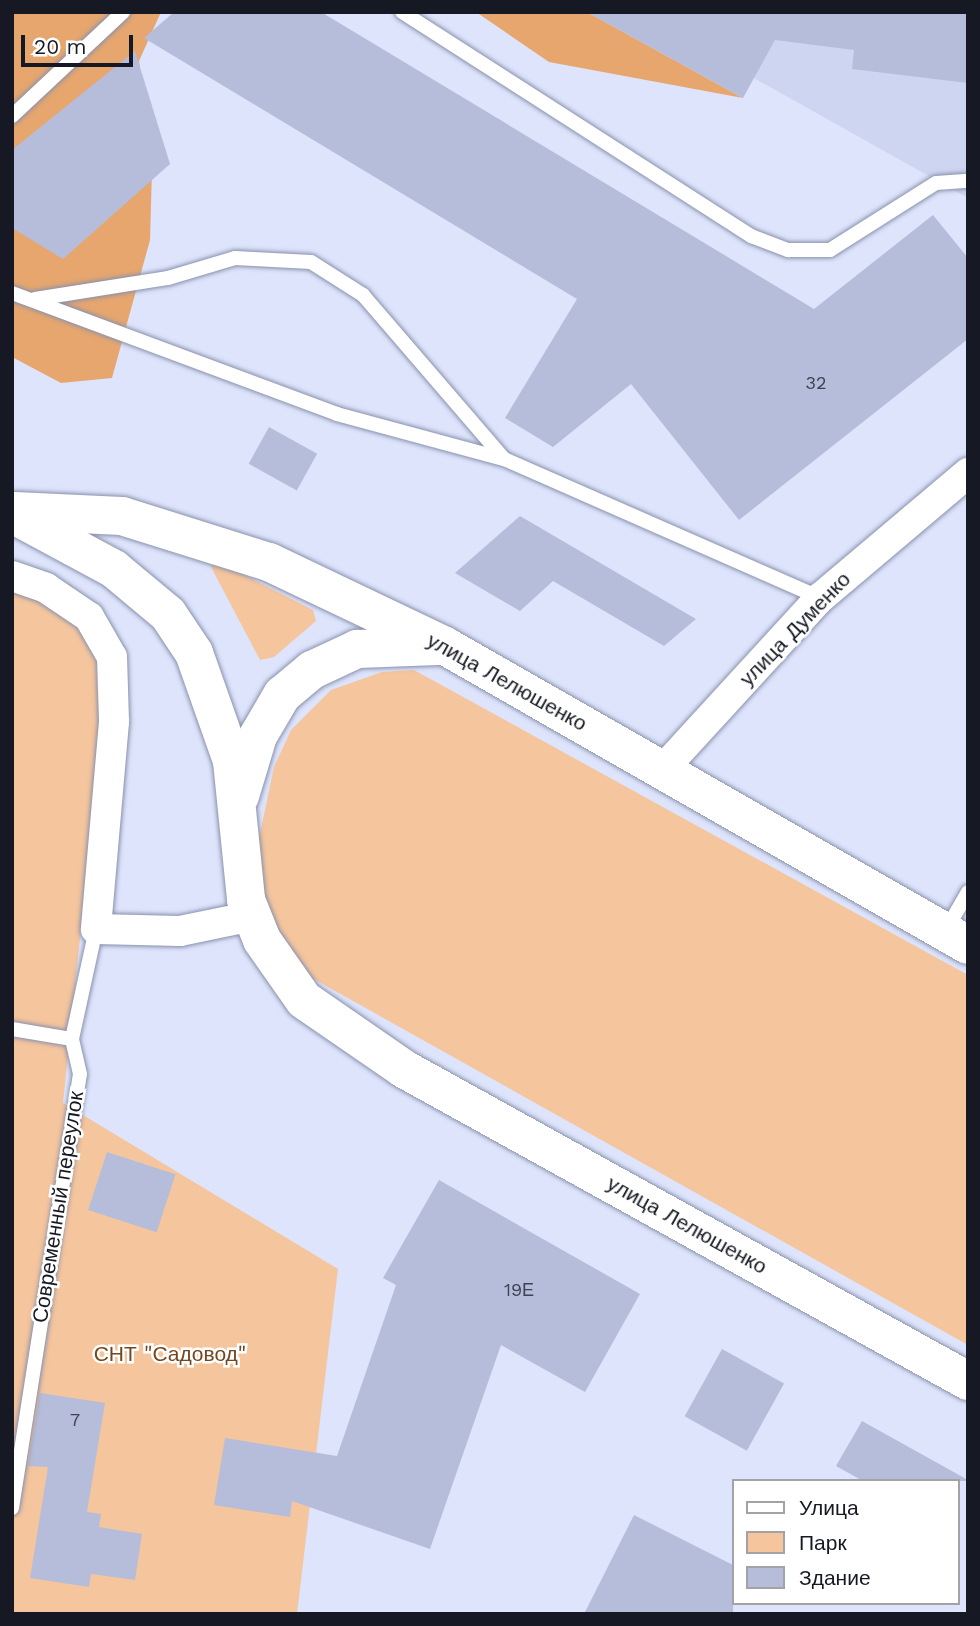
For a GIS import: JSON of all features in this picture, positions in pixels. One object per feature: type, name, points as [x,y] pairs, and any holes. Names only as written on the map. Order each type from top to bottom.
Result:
[{"type":"street","name":"улица Думенко","points":[[664,768],[820,598],[968,473]]},
{"type":"street","name":"улица Лелюшенко","points":[[12,512],[122,516],[187,531],[270,562],[445,646],[664,768],[957,938]]},
{"type":"street","points":[[12,512],[114,569],[168,614],[194,653],[220,720],[238,804]]},
{"type":"street","name":"Современный переулок","points":[[12,576],[46,588],[89,617],[112,657],[114,722],[96,929]]},
{"type":"street","points":[[238,804],[258,736],[282,695],[312,670],[357,649],[445,646]]},
{"type":"street","name":"улица Лелюшенко","points":[[238,804],[239,854],[253,916],[262,940],[304,1000],[404,1069],[968,1381]]},
{"type":"street","points":[[96,929],[180,931],[253,916]]},
{"type":"lane","points":[[12,116],[123,12]]},
{"type":"lane","points":[[402,12],[751,236],[788,250],[830,250],[936,183],[968,181]]},
{"type":"lane","points":[[30,300],[168,278],[235,258],[311,262],[363,295],[504,459]]},
{"type":"lane","points":[[12,293],[337,414],[504,459],[820,598]]},
{"type":"lane","points":[[957,938],[968,892]]},
{"type":"lane","name":"Современный переулок","points":[[12,1508],[28,1390],[80,1074],[72,1039],[96,929]]},
{"type":"lane","points":[[12,1029],[72,1039]]},
{"type":"lane","points":[[12,1389],[28,1390]]},
{"type":"shaded area","points":[[12,12],[161,12],[139,61],[152,169],[150,240],[112,378],[61,383],[12,357]]},
{"type":"shaded area","points":[[476,12],[587,12],[743,98],[549,62]]},
{"type":"shaded area","points":[[636,12],[968,12],[968,198]]},
{"type":"green space","points":[[213,559],[313,610],[316,621],[274,657],[260,660],[211,567]]},
{"type":"green space","name":"СНТ \"Садовод\"","points":[[12,577],[70,584],[111,636],[63,1103],[338,1269],[297,1614],[12,1614]]},
{"type":"green space","points":[[414,670],[968,975],[968,1345],[303,973],[274,931],[260,883],[258,843],[274,767],[291,730],[331,690],[382,672]]},
{"type":"building","points":[[174,12],[321,12],[814,309],[933,215],[968,258],[968,339],[739,520],[631,384],[553,447],[505,418],[577,299],[144,38]]},
{"type":"building","points":[[587,12],[968,12],[968,83],[852,69],[854,50],[775,40],[743,98]]},
{"type":"building","points":[[135,51],[170,164],[63,259],[12,228],[12,150]]},
{"type":"building","points":[[269,427],[317,454],[297,490],[249,464]]},
{"type":"building","points":[[520,516],[696,619],[664,646],[553,581],[520,611],[455,573]]},
{"type":"building","points":[[107,1152],[175,1174],[157,1232],[88,1210]]},
{"type":"building","points":[[439,1180],[640,1294],[585,1392],[501,1345],[430,1549],[292,1501],[290,1517],[214,1505],[225,1438],[337,1456],[396,1285],[383,1278]]},
{"type":"building","points":[[722,1349],[784,1383],[747,1451],[685,1416]]},
{"type":"building","points":[[40,1393],[105,1403],[87,1512],[101,1514],[99,1527],[142,1534],[135,1580],[91,1574],[89,1587],[30,1578],[48,1467],[28,1466]]},
{"type":"building","points":[[862,1421],[968,1481],[859,1479],[836,1466]]},
{"type":"building","points":[[634,1515],[732,1564],[733,1614],[584,1614]]}]
